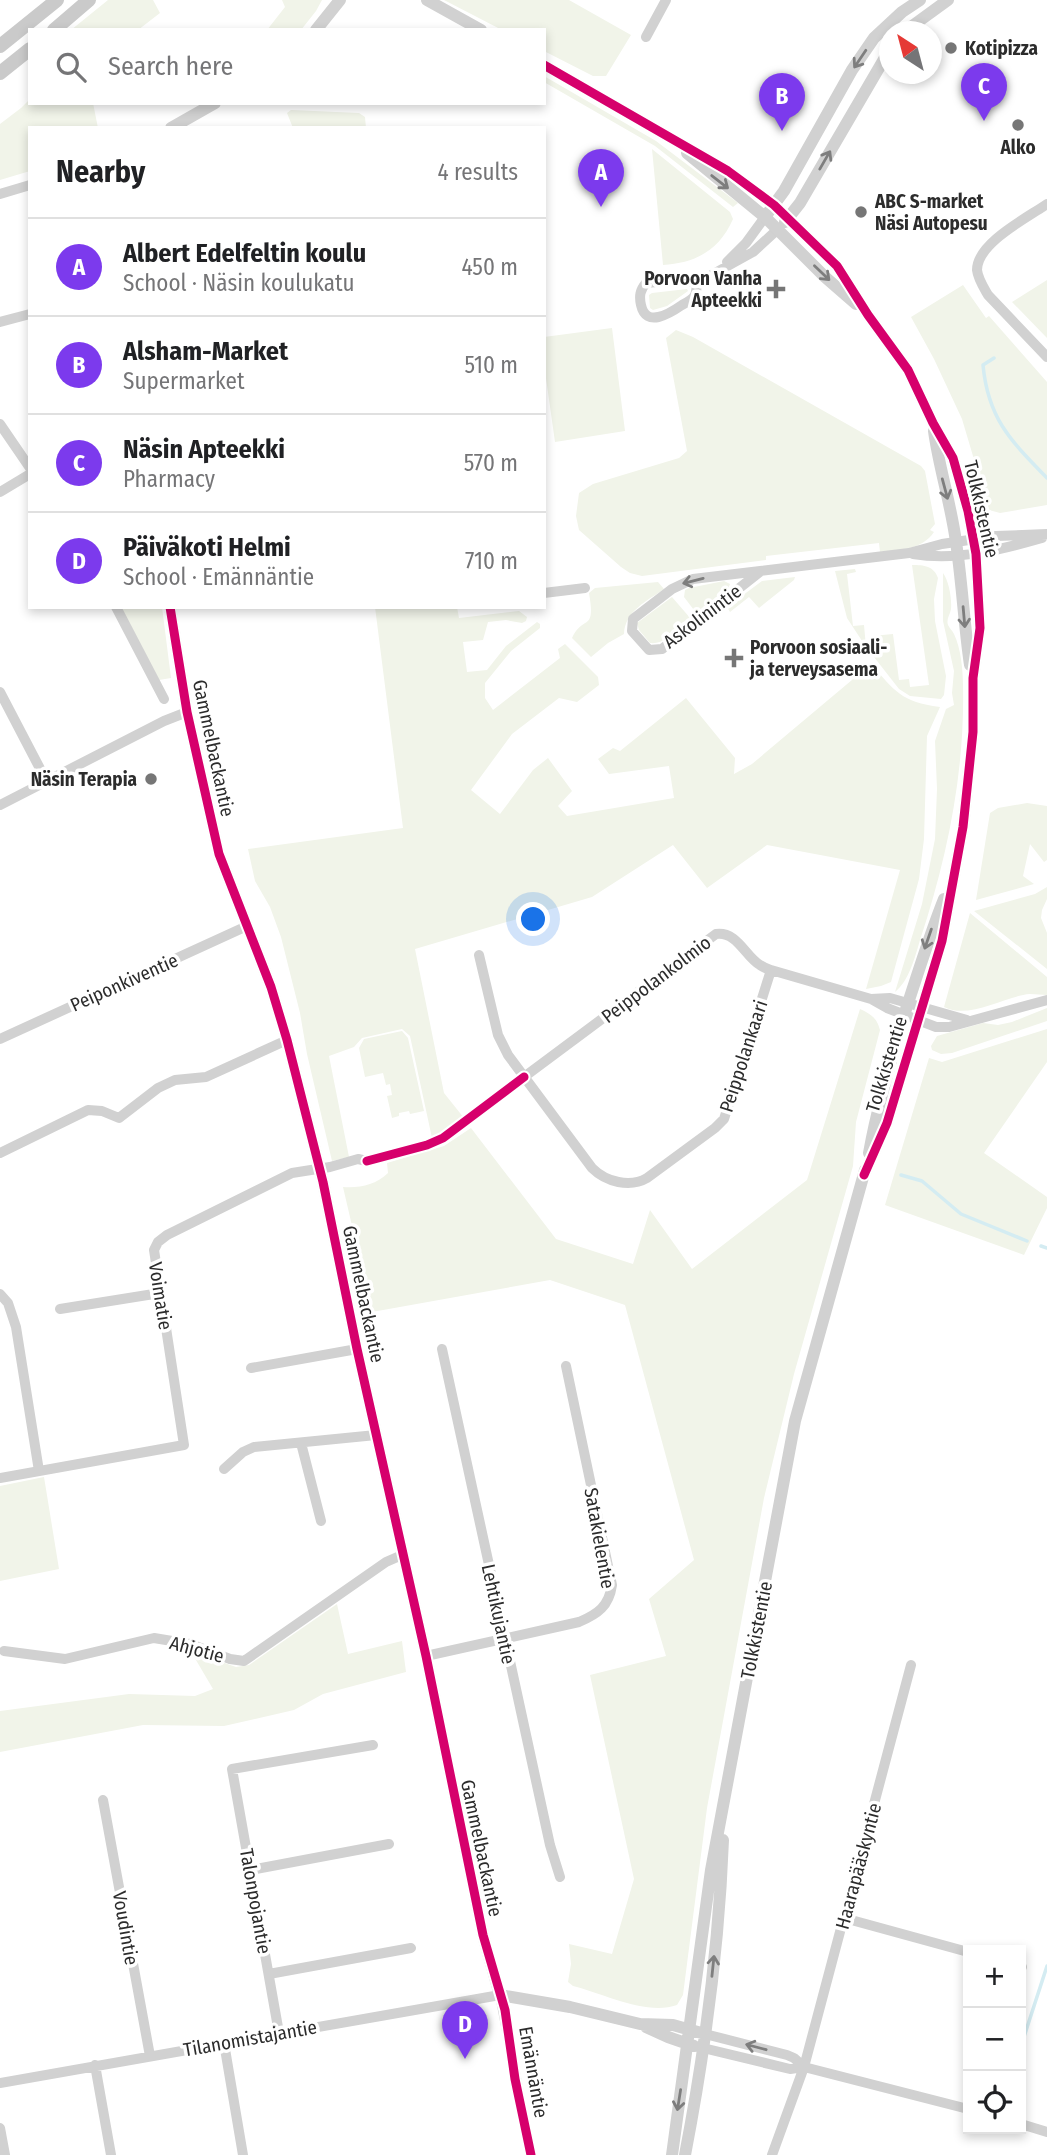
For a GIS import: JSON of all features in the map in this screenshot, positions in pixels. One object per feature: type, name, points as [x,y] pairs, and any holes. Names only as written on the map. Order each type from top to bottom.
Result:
[{"type":"main road","points":[[0,46],[57,0]]},
{"type":"main road","points":[[56,28],[89,0]]},
{"type":"main road","points":[[0,73],[28,51]]},
{"type":"street","points":[[427,0],[477,28]]},
{"type":"street","points":[[646,37],[666,0]]},
{"type":"street","points":[[721,269],[746,243],[774,205],[852,70],[874,38],[902,12],[920,0]]},
{"type":"street","points":[[919,21],[948,0]]},
{"type":"street","points":[[318,28],[338,1]]},
{"type":"street","name":"Tolkkistentie","points":[[546,66],[728,171],[789,217],[837,266],[908,370],[953,458],[974,539],[980,628],[973,678],[973,732],[963,827],[942,942],[887,1123],[864,1175]]},
{"type":"street","points":[[697,284],[696,294],[690,300],[664,316],[654,318],[643,312],[640,293],[646,284],[680,279],[697,284],[753,252],[778,229],[800,203],[879,68]]},
{"type":"street","points":[[175,126],[211,105]]},
{"type":"street","name":"Tolkkistentie","points":[[668,137],[765,217],[825,277],[869,315]]},
{"type":"street","points":[[0,194],[28,186]]},
{"type":"street","points":[[1047,204],[992,242],[983,253],[977,270],[988,295],[1047,357]]},
{"type":"street","points":[[0,321],[28,314]]},
{"type":"street","name":"Tolkkistentie","points":[[933,423],[938,463],[956,542],[964,628],[973,678]]},
{"type":"street","points":[[0,424],[28,465]]},
{"type":"street","points":[[0,492],[28,475]]},
{"type":"street","name":"Askolinintie","points":[[761,571],[662,649],[649,650],[632,631],[634,619],[681,584],[693,579],[909,553],[933,545],[974,539],[1047,535]]},
{"type":"street","name":"Askolinintie","points":[[909,553],[936,557],[976,554],[1001,550],[1047,535]]},
{"type":"street","points":[[546,593],[585,588]]},
{"type":"street","points":[[117,609],[164,699]]},
{"type":"street","name":"Gammelbackantie","points":[[170,609],[187,712],[219,854],[271,987],[319,1167],[426,1656],[483,1935],[500,1995]]},
{"type":"street","points":[[0,692],[47,782]]},
{"type":"street","points":[[0,805],[164,721],[187,712]]},
{"type":"street","name":"Tolkkistentie","points":[[672,2155],[711,1870],[795,1421],[864,1175],[875,1119],[906,1009],[929,935],[953,876]]},
{"type":"street","name":"Peiponkiventie","points":[[0,1038],[247,926]]},
{"type":"street","name":"Peippolankolmio","points":[[524,1077],[716,934],[723,933],[734,938],[759,965],[771,970],[871,999],[885,997],[906,1009]]},
{"type":"street","name":"Peippolankaari","points":[[480,955],[500,1044],[596,1172],[620,1182],[639,1183],[724,1119],[771,970]]},
{"type":"street","points":[[906,1009],[918,1020],[936,1027],[949,1027],[1047,1000]]},
{"type":"street","points":[[906,1009],[922,1007],[967,1021]]},
{"type":"street","points":[[0,1153],[88,1110],[102,1111],[119,1118],[158,1088],[175,1080],[206,1077],[286,1040]]},
{"type":"street","points":[[319,1167],[330,1167],[358,1159],[367,1161]]},
{"type":"street","name":"Voimatie","points":[[39,1471],[184,1445],[154,1250],[158,1242],[167,1235],[209,1213],[292,1173],[319,1167]]},
{"type":"street","points":[[60,1309],[160,1293]]},
{"type":"street","points":[[0,1294],[8,1303],[16,1327],[39,1471],[0,1478]]},
{"type":"street","points":[[251,1368],[357,1349]]},
{"type":"street","name":"Lehtikujantie","points":[[442,1349],[550,1845],[560,1877]]},
{"type":"street","name":"Satakielentie","points":[[426,1656],[579,1622],[604,1608],[610,1597],[612,1585],[566,1366]]},
{"type":"street","points":[[224,1469],[243,1452],[254,1447],[376,1435]]},
{"type":"street","points":[[302,1443],[321,1521]]},
{"type":"street","name":"Ahjotie","points":[[4,1651],[65,1659],[154,1638],[190,1644],[230,1659],[244,1661],[386,1562],[402,1555]]},
{"type":"street","name":"Haarapääskyntie","points":[[772,2155],[804,2067],[911,1665]]},
{"type":"street","name":"Talonpojantie","points":[[279,2033],[232,1769],[373,1745]]},
{"type":"street","name":"Voudintie","points":[[103,1800],[149,2056]]},
{"type":"street","name":"Tolkkistentie","points":[[685,2155],[705,2034],[716,1937],[724,1801]]},
{"type":"street","points":[[251,1870],[389,1844]]},
{"type":"street","points":[[844,1918],[963,1951]]},
{"type":"street","points":[[269,1974],[411,1948]]},
{"type":"street","points":[[500,1995],[570,2007],[640,2024],[673,2025],[786,2055],[804,2067]]},
{"type":"street","name":"Tilanomistajantie","points":[[0,2083],[500,1995]]},
{"type":"street","name":"Emännäntie","points":[[500,1995],[531,2155]]},
{"type":"street","points":[[640,2024],[668,2038],[703,2048],[790,2069],[804,2067],[963,2108]]},
{"type":"street","points":[[224,2043],[243,2155]]},
{"type":"street","points":[[95,2065],[111,2155]]},
{"type":"street","points":[[1026,2126],[1047,2132]]},
{"type":"street","points":[[0,2128],[5,2155]]},
{"type":"shaded area","points":[[108,0],[153,0],[160,13],[141,28],[73,28]]},
{"type":"shaded area","points":[[282,0],[322,0],[303,28],[269,28],[285,7]]},
{"type":"shaded area","points":[[444,0],[569,0],[631,35],[606,76],[593,76],[546,52],[546,28],[498,28]]},
{"type":"shaded area","points":[[546,77],[656,141],[738,203],[733,207],[655,146],[546,83]]},
{"type":"shaded area","points":[[28,101],[28,105],[93,105],[98,126],[28,126],[28,172],[0,180],[0,124]]},
{"type":"shaded area","points":[[291,110],[359,113],[365,117],[366,126],[292,126],[287,113]]},
{"type":"shaded area","points":[[652,149],[730,212],[733,219],[721,239],[696,258],[663,265]]},
{"type":"shaded area","points":[[1047,280],[1047,338],[1012,302]]},
{"type":"shaded area","points":[[963,285],[986,318],[989,316],[1047,382],[1047,505],[1000,513],[989,510],[962,419],[911,317]]},
{"type":"shaded area","points":[[688,291],[667,306],[653,310],[650,308],[649,295],[652,293]]},
{"type":"shaded area","points":[[612,328],[625,431],[555,442],[546,378],[546,337]]},
{"type":"shaded area","points":[[676,330],[693,337],[921,466],[925,471],[935,524],[930,530],[934,532],[917,546],[895,551],[880,552],[879,543],[766,556],[766,560],[642,576],[621,567],[579,530],[576,516],[579,493],[593,484],[679,458],[687,451],[666,338]]},
{"type":"shaded area","points":[[912,565],[928,567],[938,578],[934,599],[935,621],[946,676],[941,699],[910,696],[899,689],[874,657],[872,636],[893,634],[899,680],[909,679],[910,687],[929,685]]},
{"type":"shaded area","points":[[855,569],[856,572],[847,574],[853,626],[864,625],[866,647],[847,618],[835,571]]},
{"type":"shaded area","points":[[943,573],[951,600],[948,623],[958,646],[963,674],[961,751],[946,847],[930,909],[911,968],[895,992],[922,904],[935,839],[935,741],[946,709],[954,705],[954,671],[943,621]]},
{"type":"shaded area","points":[[795,577],[759,608],[749,597],[730,612],[727,607],[762,581]]},
{"type":"shaded area","points":[[724,581],[730,584],[728,589],[697,614],[684,597],[685,590],[689,588]]},
{"type":"shaded area","points":[[658,582],[664,589],[633,613],[625,626],[624,634],[591,657],[572,638],[590,618],[589,593],[595,588]]},
{"type":"shaded area","points":[[672,597],[691,619],[666,639],[650,643],[639,630],[637,623]]},
{"type":"shaded area","points":[[122,609],[162,609],[171,678],[159,680]]},
{"type":"shaded area","points":[[375,609],[457,609],[459,618],[519,611],[527,617],[522,623],[506,620],[488,622],[483,640],[463,642],[467,672],[487,670],[506,646],[537,622],[540,624],[540,628],[511,651],[485,683],[485,698],[493,710],[560,658],[558,649],[565,644],[598,677],[599,685],[577,702],[559,698],[512,734],[471,790],[500,814],[533,770],[548,758],[572,791],[558,806],[567,816],[674,798],[669,766],[609,774],[598,759],[613,748],[620,751],[686,698],[735,758],[734,774],[752,764],[871,664],[900,694],[916,702],[940,707],[927,736],[924,839],[919,879],[891,982],[866,989],[900,870],[767,845],[707,888],[673,845],[592,897],[415,949],[444,1093],[464,1118],[441,1136],[432,1138],[410,1036],[402,1029],[362,1038],[354,1047],[329,1056],[349,1157],[332,1161],[281,937],[270,907],[255,881],[248,849],[403,828]]},
{"type":"shaded area","points":[[1027,803],[1047,806],[1047,860],[1044,862],[1030,844],[1023,876],[1034,884],[976,900],[990,813],[998,808]]},
{"type":"shaded area","points":[[1047,887],[1047,899],[1041,918],[1047,933],[1047,969],[974,911],[1035,894]]},
{"type":"shaded area","points":[[970,913],[1047,977],[1047,995],[1030,994],[965,1011],[944,1007]]},
{"type":"shaded area","points":[[1047,1008],[1047,1021],[952,1053],[941,1054],[932,1050],[931,1046],[937,1036],[983,1023],[998,1025],[1012,1022]]},
{"type":"shaded area","points":[[860,1009],[873,1017],[880,1030],[856,1122],[853,1166],[794,1374],[764,1498],[707,1808],[683,1995],[677,2005],[665,2008],[639,2006],[573,1986],[568,1982],[571,1964],[569,1944],[612,1954],[634,1879],[590,1675],[666,1656],[649,1599],[694,1560],[625,1305],[550,1280],[372,1312],[343,1187],[373,1183],[388,1173],[387,1163],[444,1146],[471,1128],[556,1239],[633,1264],[650,1210],[692,1269],[807,1180]]},
{"type":"shaded area","points":[[1047,1029],[1047,1062],[984,1153],[1047,1197],[1047,1208],[1024,1255],[885,1205],[929,1058],[942,1062]]},
{"type":"shaded area","points":[[402,1031],[408,1038],[424,1111],[399,1113],[399,1116],[392,1118],[387,1096],[392,1095],[390,1084],[386,1085],[383,1073],[365,1077],[359,1048],[364,1039]]},
{"type":"shaded area","points":[[44,1477],[59,1569],[0,1581],[0,1486]]},
{"type":"shaded area","points":[[337,1604],[348,1654],[402,1641],[406,1672],[323,1694],[294,1710],[224,1726],[143,1725],[0,1752],[0,1711],[129,1694],[195,1696],[213,1689],[193,1655],[196,1653],[236,1667],[249,1665]]},
{"type":"waterway","points":[[994,358],[983,365],[996,415],[1012,440],[1047,478]]},
{"type":"waterway","points":[[901,1175],[922,1181],[961,1214],[1027,1241]]},
{"type":"waterway","points":[[1041,1246],[1047,1248]]},
{"type":"waterway","points":[[1026,2031],[1047,1966]]},
{"type":"cycle path","points":[[546,66],[728,171],[774,205],[837,266],[908,370],[953,458],[968,511],[976,554],[980,628],[973,678],[973,732],[963,827],[942,941],[887,1123],[864,1175]]},
{"type":"cycle path","points":[[170,609],[187,712],[219,854],[271,987],[323,1182],[357,1349],[426,1656],[483,1935],[505,2010],[515,2079],[531,2155]]},
{"type":"cycle path","points":[[367,1161],[443,1138],[524,1077]]},
{"type":"place","name":"Kotipizza","points":[[951,48]]},
{"type":"place","name":"Näsin Apteekki","points":[[984,121]]},
{"type":"place","name":"Alko","points":[[1018,125]]},
{"type":"place","name":"Alsham-Market","points":[[782,131]]},
{"type":"place","name":"Albert Edelfeltin koulu","points":[[601,207]]},
{"type":"place","name":"ABC S-market Näsi Autopesu","points":[[861,212]]},
{"type":"place","name":"Porvoon Vanha Apteekki","points":[[776,289]]},
{"type":"place","name":"Porvoon sosiaali- ja terveysasema","points":[[734,658]]},
{"type":"place","name":"Näsin Terapia","points":[[151,779]]},
{"type":"place","name":"Päiväkoti Helmi","points":[[465,2059]]}]
